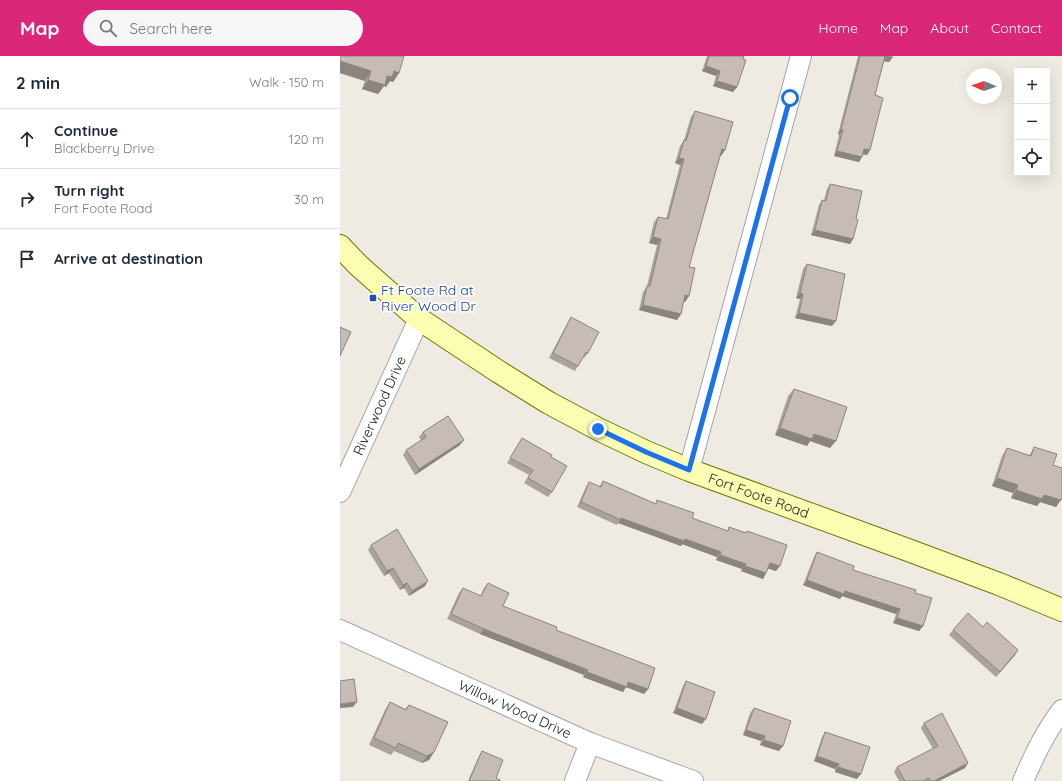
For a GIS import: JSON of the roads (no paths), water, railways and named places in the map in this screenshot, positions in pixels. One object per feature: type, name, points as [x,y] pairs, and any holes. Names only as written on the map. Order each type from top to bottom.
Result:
[{"type":"street","points":[[689,470],[801,56]]},
{"type":"street","name":"Fort Foote Road","points":[[340,246],[358,265],[419,319],[549,403],[639,449],[689,470],[999,584],[1062,610]]},
{"type":"street","name":"Riverwood Drive","points":[[340,492],[419,319]]},
{"type":"street","name":"Willow Wood Drive","points":[[340,630],[590,743],[693,781]]},
{"type":"street","points":[[1023,781],[1034,755],[1062,710]]},
{"type":"street","points":[[575,781],[590,743]]},
{"type":"place","name":"Ft Foote Rd at River Wood Dr","points":[[373,298]]}]
